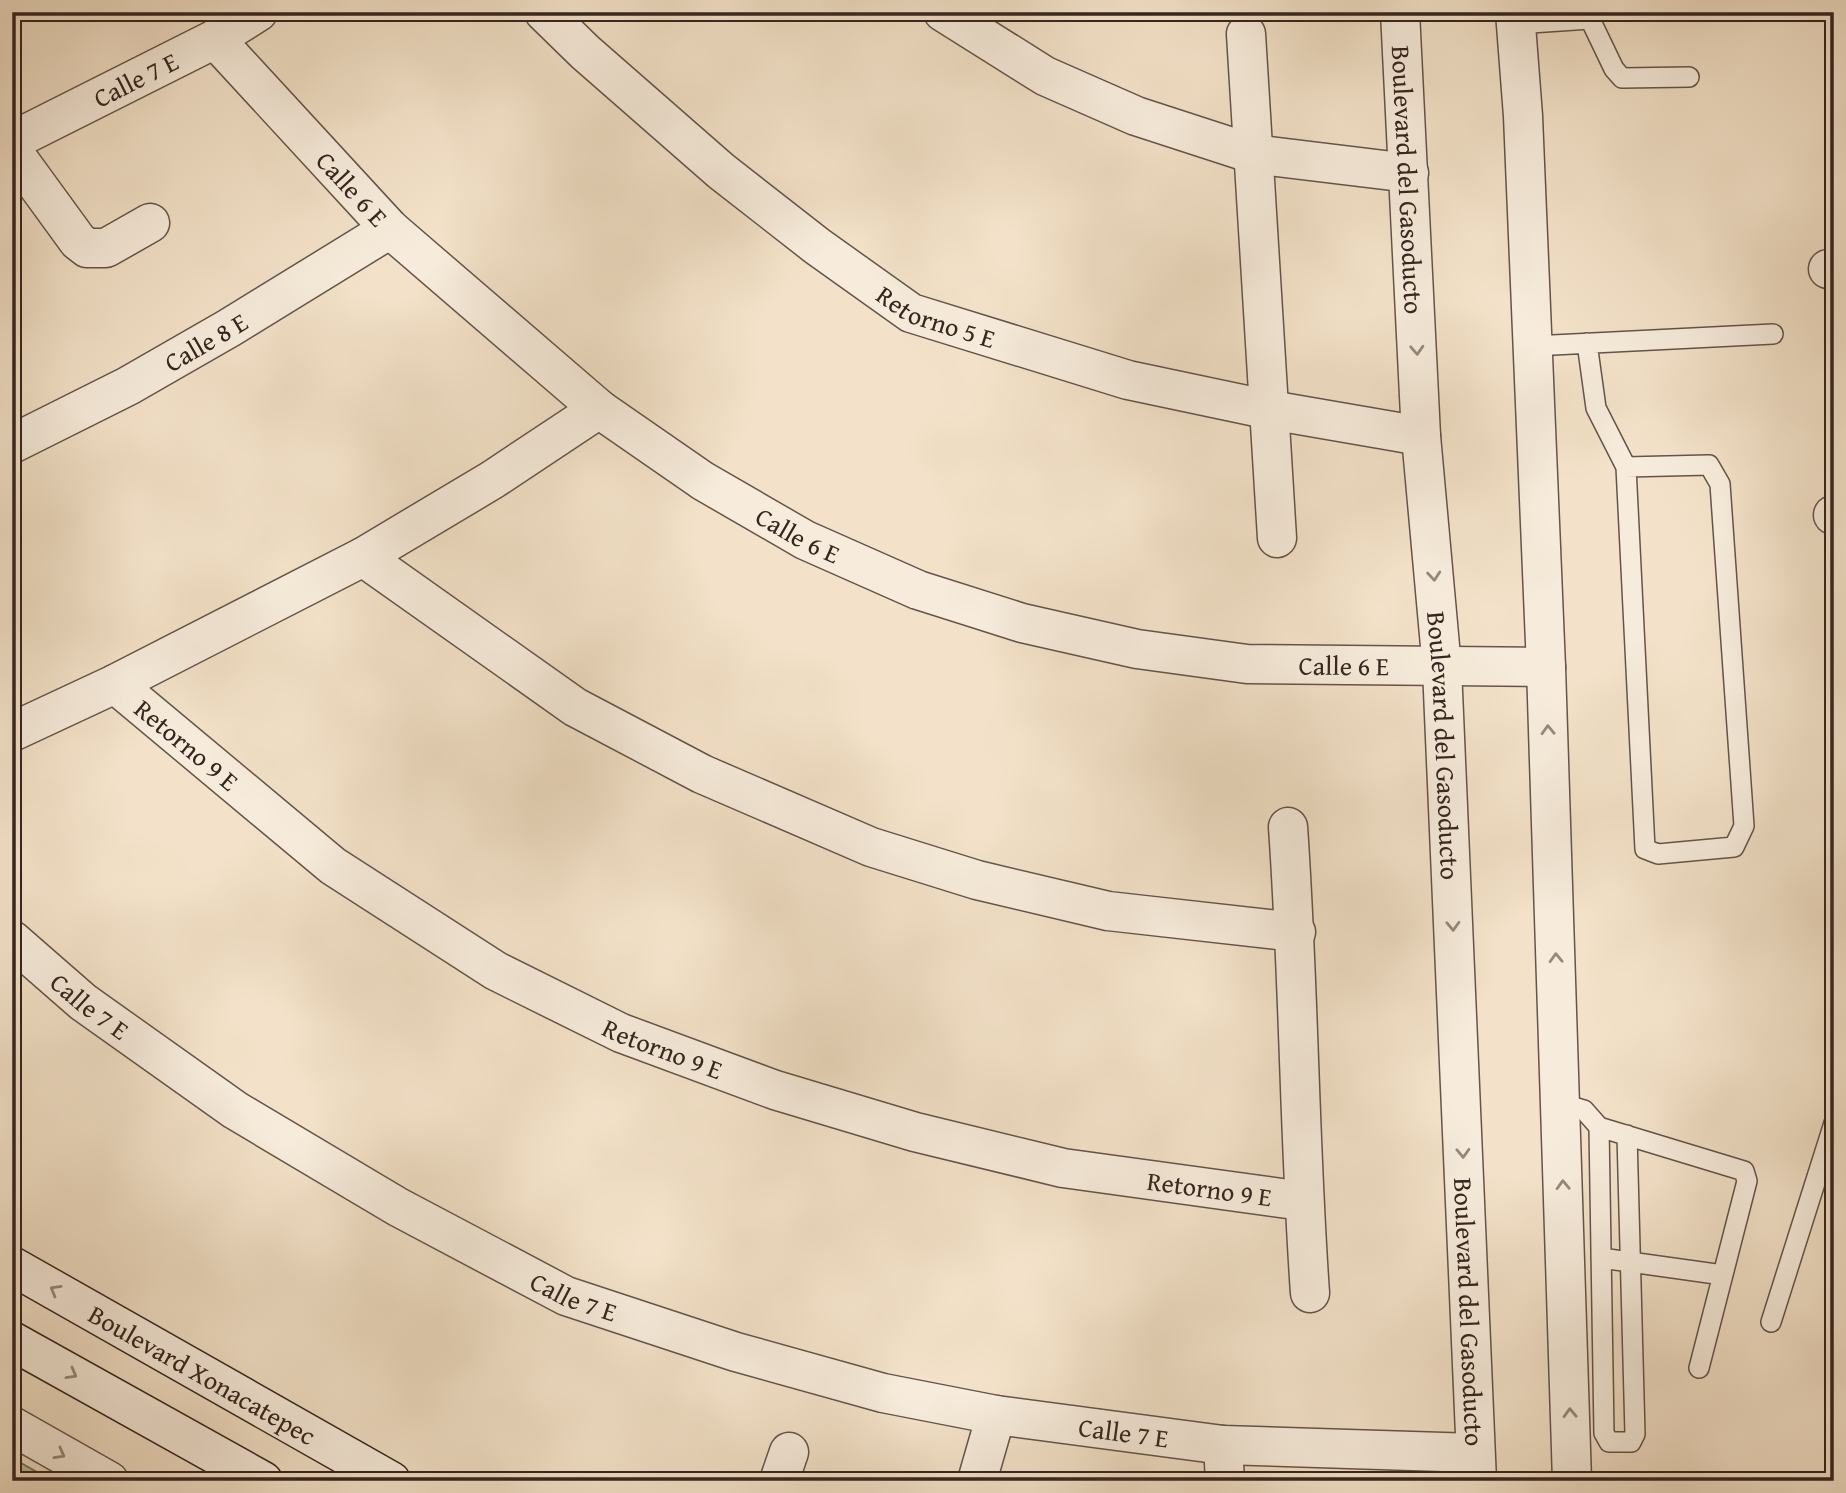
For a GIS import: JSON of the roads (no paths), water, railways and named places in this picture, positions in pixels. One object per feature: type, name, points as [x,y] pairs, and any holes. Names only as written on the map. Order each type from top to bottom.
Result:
[{"type":"street","name":"Calle 7 E","points":[[12,142],[215,39],[258,12]]},
{"type":"street","name":"Retorno 5 E","points":[[544,12],[584,52],[721,171],[817,246],[911,313],[1128,380],[1270,410],[1421,436]]},
{"type":"street","points":[[943,12],[1045,76],[1136,116],[1253,154],[1409,173]]},
{"type":"street","name":"Boulevard del Gasoducto","points":[[1400,12],[1421,436],[1442,668],[1476,1467]]},
{"type":"street","points":[[1515,18],[1523,116],[1546,667],[1572,1481]]},
{"type":"street","points":[[1246,34],[1277,538]]},
{"type":"street","name":"Calle 6 E","points":[[215,39],[390,229],[598,409],[703,481],[805,540],[918,590],[1022,623],[1137,649],[1247,664],[1546,667]]},
{"type":"street","points":[[12,142],[19,160],[78,241],[87,248],[106,248],[150,223]]},
{"type":"street","name":"Calle 8 E","points":[[12,444],[139,380],[390,229]]},
{"type":"street","name":"Retorno 9 E","points":[[12,732],[115,684],[363,557],[492,480],[598,409]]},
{"type":"street","points":[[363,557],[575,707],[702,774],[871,847],[977,880],[1108,911],[1296,932]]},
{"type":"street","name":"Retorno 9 E","points":[[115,684],[333,866],[496,971],[621,1032],[775,1090],[915,1132],[1063,1168],[1303,1201]]},
{"type":"street","points":[[1288,827],[1296,932],[1303,1201],[1310,1293]]},
{"type":"street","name":"Calle 7 E","points":[[12,940],[83,1002],[235,1110],[398,1207],[566,1296],[736,1352],[883,1393],[1224,1463],[1476,1467]]},
{"type":"street","name":"Boulevard Xonacatepec","points":[[12,1266],[391,1481]]},
{"type":"street","points":[[12,1341],[263,1481]]},
{"type":"street","points":[[977,1481],[996,1415]]},
{"type":"street","points":[[12,1426],[109,1481]]},
{"type":"lane","points":[[1515,18],[1590,16],[1614,69],[1622,78],[1689,77]]},
{"type":"lane","points":[[1532,346],[1773,334]]},
{"type":"lane","points":[[1587,343],[1596,408],[1626,467],[1645,849],[1658,854],[1734,846],[1744,826],[1720,484],[1709,465],[1626,467]]},
{"type":"lane","points":[[1560,1103],[1584,1110],[1599,1127],[1744,1171],[1747,1181],[1699,1368]]},
{"type":"lane","points":[[1771,1322],[1834,1123]]},
{"type":"lane","points":[[1599,1127],[1604,1433],[1609,1442],[1631,1442],[1635,1434],[1627,1135]]},
{"type":"lane","points":[[1601,1258],[1723,1275]]}]
